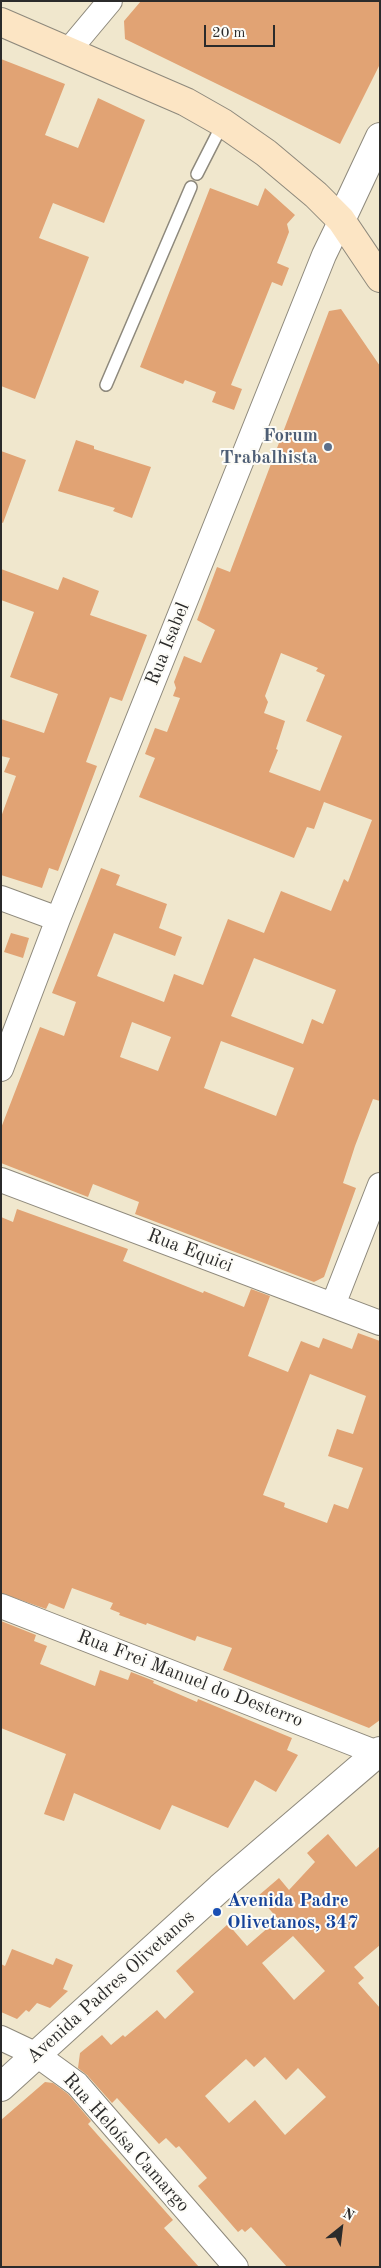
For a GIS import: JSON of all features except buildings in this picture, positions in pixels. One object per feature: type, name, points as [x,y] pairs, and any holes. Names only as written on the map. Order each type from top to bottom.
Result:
[{"type":"main road","points":[[1,22],[186,102],[223,123],[266,153],[316,195],[341,220],[380,278]]},
{"type":"street","points":[[69,50],[110,1]]},
{"type":"street","points":[[341,220],[380,137]]},
{"type":"street","name":"Rua Isabel","points":[[1,1069],[58,919],[321,264],[341,220]]},
{"type":"street","points":[[1,898],[58,919]]},
{"type":"street","name":"Rua Equici","points":[[1,1180],[380,1323]]},
{"type":"street","points":[[333,1305],[380,1185]]},
{"type":"street","name":"Rua Frei Manuel do Desterro","points":[[1,1606],[379,1752]]},
{"type":"street","name":"Avenida Padres Olivetanos","points":[[1,2087],[220,1888],[379,1752]]},
{"type":"street","name":"Rua Heloísa Camargo","points":[[1,2038],[37,2055],[77,2084],[236,2267]]},
{"type":"lane","points":[[197,174],[223,123]]},
{"type":"lane","points":[[106,385],[192,187]]},
{"type":"place","name":"Forum Trabalhista","points":[[328,447]]},
{"type":"place","name":"Avenida Padre Olivetanos, 347","points":[[217,1912]]}]
